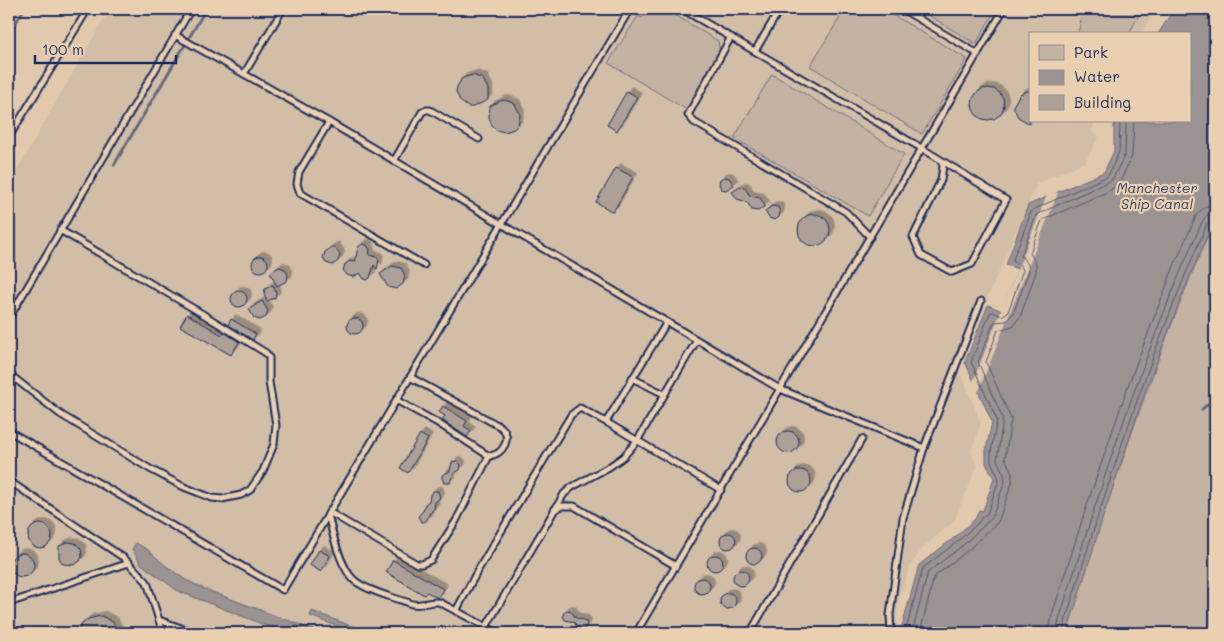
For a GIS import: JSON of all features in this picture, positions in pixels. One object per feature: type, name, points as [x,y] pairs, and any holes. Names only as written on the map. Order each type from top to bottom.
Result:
[{"type":"lane","points":[[9,137],[88,9]]},
{"type":"lane","points":[[9,318],[191,9]]},
{"type":"lane","points":[[244,74],[283,9]]},
{"type":"lane","points":[[9,430],[283,590],[630,9]]},
{"type":"lane","points":[[682,9],[923,149],[941,160],[1006,200],[972,264],[952,272],[921,255],[913,237],[941,180],[943,166],[941,160]]},
{"type":"lane","points":[[755,51],[780,9]]},
{"type":"lane","points":[[902,9],[978,54]]},
{"type":"lane","points":[[636,633],[1004,9]]},
{"type":"lane","points":[[175,35],[329,122],[780,389],[924,448]]},
{"type":"lane","points":[[732,37],[688,115],[694,122],[846,212],[870,238]]},
{"type":"lane","points":[[394,161],[422,112],[426,110],[430,110],[479,139]]},
{"type":"lane","points":[[329,122],[299,172],[296,184],[300,193],[424,265]]},
{"type":"lane","points":[[9,374],[60,414],[150,469],[184,487],[212,498],[222,499],[241,496],[250,490],[263,471],[271,452],[276,425],[266,353],[60,230]]},
{"type":"lane","points":[[891,633],[890,614],[903,518],[924,448],[981,301]]},
{"type":"lane","points":[[606,422],[667,322]]},
{"type":"lane","points":[[486,627],[564,494],[572,487],[609,467],[623,457],[637,440],[697,340]]},
{"type":"lane","points":[[396,400],[436,422],[489,456],[495,456],[501,451],[506,442],[506,432],[488,419],[410,377]]},
{"type":"lane","points":[[632,378],[664,394]]},
{"type":"lane","points":[[456,611],[478,570],[571,416],[580,408],[721,490]]},
{"type":"lane","points":[[750,633],[862,439]]},
{"type":"lane","points":[[329,513],[417,564],[427,563],[432,560],[456,521],[489,456]]},
{"type":"lane","points":[[9,481],[124,558],[147,582],[163,633]]},
{"type":"lane","points":[[554,510],[562,506],[574,506],[676,566]]},
{"type":"lane","points":[[329,513],[334,542],[351,576],[357,583],[412,604],[420,605],[433,601],[439,602],[498,633]]},
{"type":"lane","points":[[9,603],[129,564]]},
{"type":"lane","points":[[159,620],[195,633]]},
{"type":"shaded area","points":[[110,9],[1155,9],[1143,32],[1029,32],[1029,122],[1096,122],[1091,131],[1099,137],[1085,162],[1037,183],[958,366],[981,423],[971,451],[977,466],[954,521],[924,547],[911,564],[898,603],[897,633],[9,633],[9,183]]},
{"type":"green space","points":[[648,9],[665,9],[718,41],[720,54],[687,110],[608,63],[638,16],[642,18]]},
{"type":"green space","points":[[845,9],[859,12],[863,9],[883,9],[967,59],[922,134],[810,66]]},
{"type":"green space","points":[[918,9],[996,9],[976,44]]},
{"type":"green space","points":[[1083,9],[1142,9],[1130,32],[1078,32]]},
{"type":"green space","points":[[772,74],[904,154],[868,216],[734,138]]},
{"type":"green space","points":[[1215,219],[1215,633],[1067,633],[1091,551],[1141,406],[1176,312]]},
{"type":"water","name":"Manchester Ship Canal","points":[[1174,9],[1215,9],[1215,219],[1191,273],[1146,389],[1067,633],[900,633],[919,565],[975,519],[979,510],[983,511],[994,478],[986,464],[986,450],[992,422],[965,362],[988,305],[1002,311],[1018,269],[1006,265],[1028,205],[1104,172],[1114,151],[1116,122],[1192,122],[1192,32],[1159,32]]},
{"type":"water","points":[[136,543],[148,550],[186,580],[207,590],[322,633],[285,633],[178,591],[141,564],[132,549]]},
{"type":"water","points":[[312,611],[370,633],[355,633],[310,616]]},
{"type":"pier","points":[[1054,192],[1058,193],[977,395],[972,384],[1047,195]]},
{"type":"building","points":[[473,75],[483,79],[488,89],[488,100],[473,107],[468,107],[460,101],[456,92],[462,78]]},
{"type":"building","points":[[988,88],[994,89],[999,93],[1003,98],[1003,110],[999,115],[994,119],[988,120],[982,119],[977,115],[973,110],[972,104],[973,98],[977,93],[982,89]]},
{"type":"building","points":[[1029,90],[1030,124],[1018,117],[1013,106],[1020,94]]},
{"type":"building","points":[[627,91],[637,97],[617,131],[607,125]]},
{"type":"building","points":[[505,100],[515,104],[520,114],[518,125],[514,129],[505,132],[496,130],[492,126],[489,117],[490,106]]},
{"type":"building","points":[[616,168],[633,177],[613,212],[596,202]]},
{"type":"building","points":[[724,177],[729,178],[734,185],[726,190],[721,189],[719,184],[720,179]]},
{"type":"building","points":[[740,187],[745,188],[750,196],[760,198],[765,206],[758,211],[752,210],[747,202],[737,199],[732,192]]},
{"type":"building","points":[[772,206],[778,207],[780,212],[779,217],[775,220],[769,218],[765,211]]},
{"type":"building","points":[[814,214],[826,218],[830,230],[826,242],[814,246],[802,242],[798,230],[802,218]]},
{"type":"building","points":[[362,244],[367,245],[370,250],[369,255],[377,257],[379,260],[377,269],[374,265],[370,278],[367,280],[360,273],[353,277],[347,275],[343,270],[345,264],[350,261],[355,262],[358,247]]},
{"type":"building","points":[[334,246],[340,255],[338,261],[333,265],[326,263],[323,258],[325,252]]},
{"type":"building","points":[[257,256],[263,256],[268,261],[266,270],[257,272],[252,267],[252,261]]},
{"type":"building","points":[[392,266],[401,268],[405,276],[403,284],[396,289],[388,287],[380,274]]},
{"type":"building","points":[[279,267],[285,269],[288,275],[287,281],[277,286],[270,273]]},
{"type":"building","points":[[273,285],[276,293],[275,298],[267,301],[264,294],[265,289]]},
{"type":"building","points":[[236,291],[242,291],[247,296],[245,305],[236,307],[231,302],[231,296]]},
{"type":"building","points":[[262,301],[268,311],[266,317],[260,320],[254,318],[249,309]]},
{"type":"building","points":[[187,314],[222,335],[224,332],[239,342],[231,355],[180,326]]},
{"type":"building","points":[[355,318],[363,326],[355,334],[347,326]]},
{"type":"building","points":[[231,319],[256,334],[253,340],[228,325]]},
{"type":"building","points":[[443,406],[467,421],[464,426],[471,431],[467,437],[442,420],[445,416],[439,412]]},
{"type":"building","points":[[788,431],[798,438],[799,442],[792,452],[788,453],[778,446],[777,442],[784,432]]},
{"type":"building","points":[[420,434],[428,439],[408,473],[400,468]]},
{"type":"building","points":[[457,461],[461,465],[460,470],[453,474],[450,483],[444,483],[442,475],[450,471],[452,462]]},
{"type":"building","points":[[800,470],[810,477],[811,481],[804,491],[800,492],[790,485],[789,481],[796,471]]},
{"type":"building","points":[[433,491],[438,491],[440,498],[435,502],[434,509],[429,514],[427,520],[421,522],[418,516],[429,501]]},
{"type":"building","points":[[40,524],[45,525],[51,531],[51,541],[45,547],[40,548],[35,547],[29,541],[28,536],[29,531],[35,525]]},
{"type":"building","points":[[728,533],[734,535],[736,541],[734,547],[728,549],[722,547],[720,541],[722,535]]},
{"type":"building","points":[[67,542],[75,543],[81,549],[82,557],[74,565],[63,564],[59,558],[59,546]]},
{"type":"building","points":[[754,548],[760,550],[762,556],[760,562],[754,564],[748,562],[746,556],[748,550]]},
{"type":"building","points":[[319,550],[330,556],[321,572],[310,565]]},
{"type":"building","points":[[22,553],[27,554],[33,560],[33,570],[27,576],[22,577],[17,576],[11,570],[10,565],[11,560],[17,554]]},
{"type":"building","points":[[715,555],[721,557],[723,563],[721,569],[715,571],[709,569],[707,563],[709,557]]},
{"type":"building","points":[[393,560],[443,589],[438,598],[427,592],[424,595],[386,572]]},
{"type":"building","points":[[741,570],[747,572],[749,578],[747,584],[741,586],[735,584],[733,578],[735,572]]},
{"type":"building","points":[[702,578],[708,580],[710,586],[708,592],[702,594],[696,592],[694,586],[696,580]]},
{"type":"building","points":[[728,593],[734,595],[736,601],[734,607],[728,609],[722,607],[720,601],[722,595]]},
{"type":"building","points":[[567,610],[571,611],[576,618],[584,620],[587,623],[586,627],[582,630],[578,629],[574,622],[565,620],[563,616]]},
{"type":"building","points":[[101,616],[113,622],[119,633],[76,633],[88,619]]},
{"type":"waterway","points":[[9,34],[24,9]]},
{"type":"waterway","points":[[114,165],[206,9]]},
{"type":"waterway","points":[[1202,409],[1215,396]]}]
